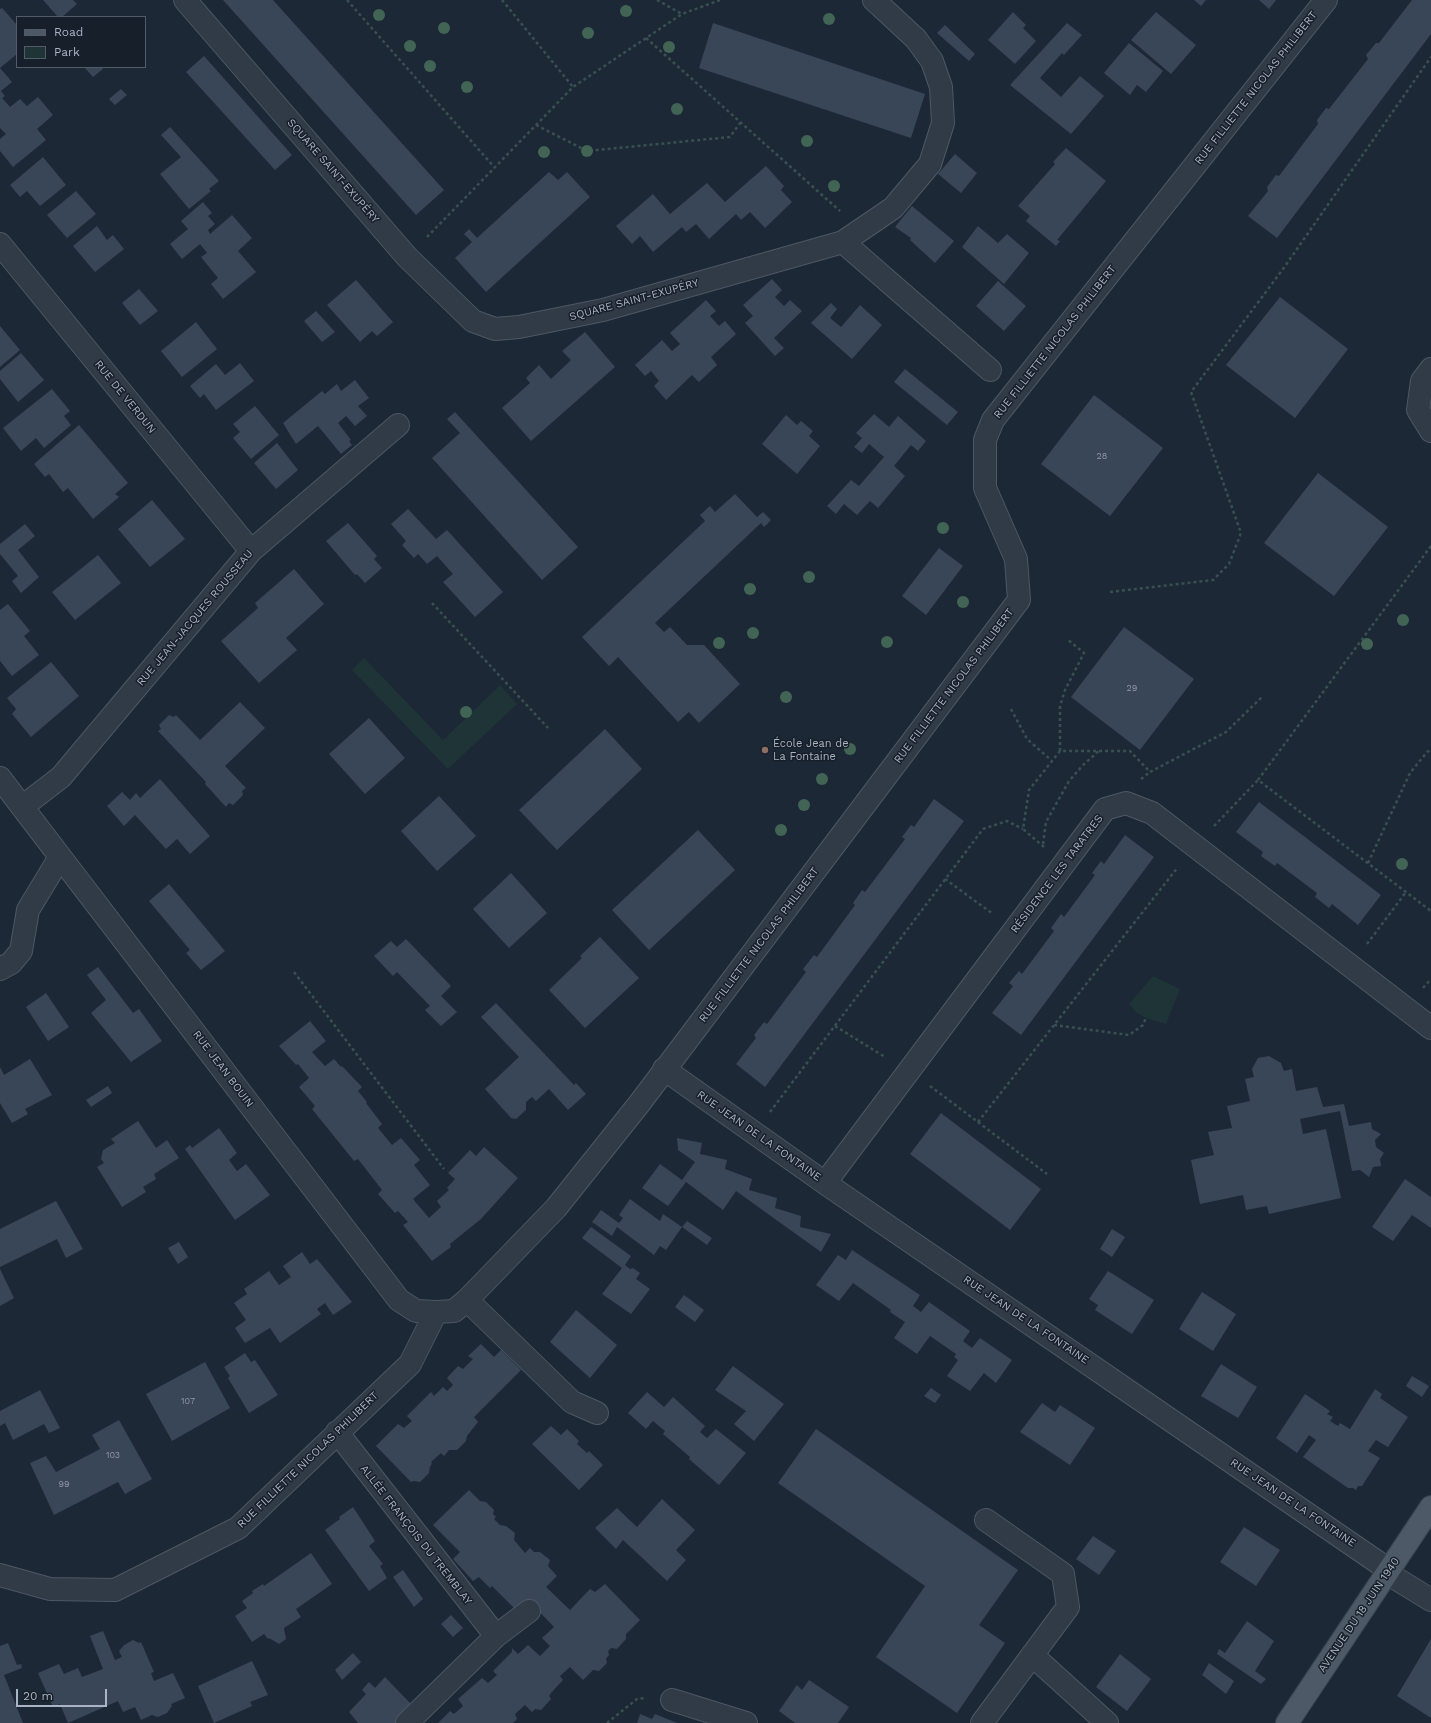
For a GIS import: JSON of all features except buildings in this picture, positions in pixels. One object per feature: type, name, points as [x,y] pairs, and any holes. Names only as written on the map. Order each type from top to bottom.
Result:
[{"type":"main road","name":"AVENUE DU 18 JUIN 1940","points":[[1287,1723],[1431,1507]]},
{"type":"street","name":"SQUARE SAINT-EXUPÉRY","points":[[186,0],[407,257],[473,320],[495,330],[519,327],[604,310],[843,242],[893,208],[930,164],[944,123],[940,87],[932,60],[916,39],[874,0]]},
{"type":"street","name":"RUE FILLIETTE NICOLAS PHILIBERT","points":[[0,1575],[50,1589],[115,1590],[238,1528],[410,1364],[436,1312],[454,1311],[467,1300],[556,1208],[638,1104],[1019,600],[1016,559],[985,488],[985,440],[993,420],[1326,0]]},
{"type":"street","points":[[843,242],[990,370]]},
{"type":"street","name":"RUE DE VERDUN","points":[[0,244],[251,551]]},
{"type":"street","points":[[1431,369],[1422,381],[1418,410],[1431,431]]},
{"type":"street","name":"RUE JEAN-JACQUES ROUSSEAU","points":[[22,806],[61,777],[251,551],[398,425]]},
{"type":"street","name":"RUE JEAN BOUIN","points":[[0,778],[399,1300],[416,1311],[436,1312]]},
{"type":"street","name":"RÉSIDENCE LES TARATRES","points":[[825,1183],[907,1071],[1106,809],[1126,803],[1152,813],[1431,1028]]},
{"type":"street","points":[[0,969],[11,963],[21,950],[28,910],[60,857]]},
{"type":"street","name":"RUE JEAN DE LA FONTAINE","points":[[664,1069],[825,1183],[1388,1572],[1431,1600]]},
{"type":"street","points":[[467,1300],[572,1402],[597,1413]]},
{"type":"street","name":"ALLÉE FRANÇOIS DU TREMBLAY","points":[[337,1432],[496,1636]]},
{"type":"street","points":[[982,1723],[1068,1606],[1063,1574],[986,1520]]},
{"type":"street","points":[[407,1723],[496,1636],[529,1611]]},
{"type":"street","points":[[1032,1655],[1107,1723]]},
{"type":"street","points":[[672,1700],[746,1723]]},
{"type":"path","points":[[347,0],[495,168]]},
{"type":"path","points":[[502,0],[573,87]]},
{"type":"path","points":[[657,0],[682,14]]},
{"type":"path","points":[[407,257],[573,87],[682,14],[720,0]]},
{"type":"path","points":[[646,38],[740,123],[862,229]]},
{"type":"path","points":[[1110,592],[1176,583],[1213,580],[1229,564],[1240,533],[1191,392],[1283,269],[1431,57]]},
{"type":"path","points":[[536,125],[587,151],[730,137],[740,123]]},
{"type":"path","points":[[1431,546],[1258,780],[1431,911]]},
{"type":"path","points":[[432,603],[548,728]]},
{"type":"path","points":[[1060,751],[1060,706],[1065,690],[1084,653],[1067,639]]},
{"type":"path","points":[[1023,829],[1029,790],[1051,760],[1060,751],[1130,751],[1150,772],[1226,732],[1262,696]]},
{"type":"path","points":[[1010,709],[1027,740],[1051,760]]},
{"type":"path","points":[[1043,846],[1046,822],[1069,781],[1083,765],[1100,750]]},
{"type":"path","points":[[1368,863],[1410,773],[1427,752],[1431,750]]},
{"type":"path","points":[[978,1122],[1194,846],[1262,776]]},
{"type":"path","points":[[754,1133],[983,829],[1008,821],[1023,829],[1063,864]]},
{"type":"path","points":[[945,879],[1015,929]]},
{"type":"path","points":[[1350,966],[1406,892]]},
{"type":"path","points":[[294,972],[444,1169]]},
{"type":"path","points":[[1053,1025],[1129,1035],[1143,1025],[1146,1018]]},
{"type":"path","points":[[834,1026],[907,1071]]},
{"type":"path","points":[[930,1086],[1047,1174]]},
{"type":"path","points":[[607,1723],[637,1699],[654,1696],[672,1700]]},
{"type":"green space","points":[[364,658],[443,740],[500,685],[517,704],[448,769],[352,670]]},
{"type":"green space","points":[[1153,976],[1180,989],[1166,1024],[1146,1018],[1137,1013],[1129,1004]]},
{"type":"place","name":"École Jean de La Fontaine","points":[[765,750]]}]
